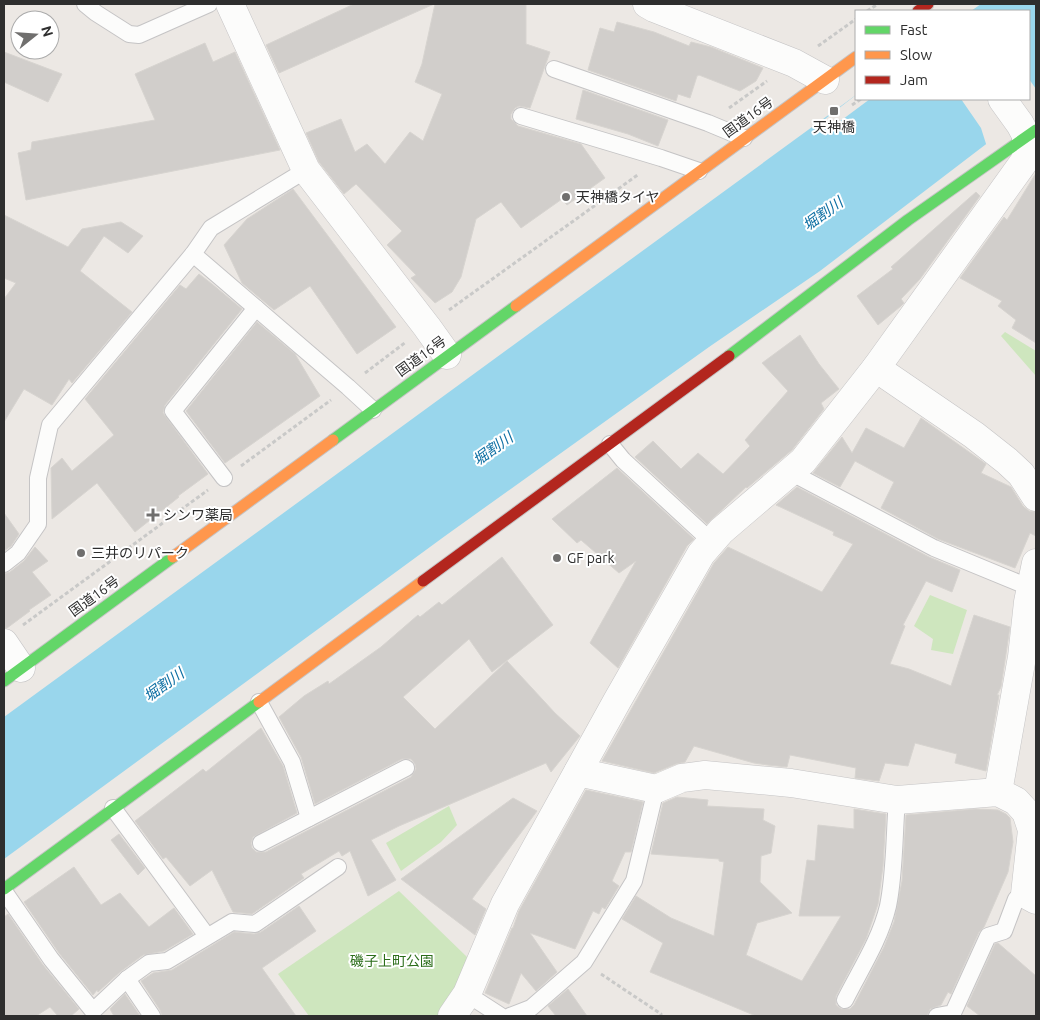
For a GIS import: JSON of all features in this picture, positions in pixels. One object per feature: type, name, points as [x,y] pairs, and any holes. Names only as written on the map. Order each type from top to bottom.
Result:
[{"type":"main road","name":"国道16号","points":[[12,675],[855,57]]},
{"type":"main road","points":[[4,890],[783,316],[998,154],[1030,136]]},
{"type":"street","points":[[230,4],[306,170],[448,355]]},
{"type":"street","points":[[647,4],[794,63],[825,80]]},
{"type":"street","points":[[452,1016],[467,994],[505,904],[702,554],[722,531],[803,461],[876,368],[1026,159],[1030,136],[1003,100]]},
{"type":"street","points":[[876,368],[974,435],[1022,474],[1036,497]]},
{"type":"street","points":[[998,792],[1022,657],[1034,575]]},
{"type":"street","points":[[4,643],[12,675]]},
{"type":"street","points":[[578,772],[656,789],[682,778],[705,775],[792,783],[897,800],[998,792],[1016,801],[1026,812],[1032,830],[1031,897]]},
{"type":"lane","points":[[85,4],[129,34],[139,35],[209,4]]},
{"type":"lane","points":[[554,69],[708,123],[744,138]]},
{"type":"lane","points":[[521,116],[699,171]]},
{"type":"lane","points":[[4,564],[18,553],[38,524],[38,478],[50,426],[193,254],[211,228],[306,170]]},
{"type":"lane","points":[[193,254],[373,410]]},
{"type":"lane","points":[[224,478],[173,411],[256,308]]},
{"type":"lane","points":[[610,444],[622,460],[712,542]]},
{"type":"lane","points":[[790,472],[934,548],[1034,575]]},
{"type":"lane","points":[[259,702],[292,762],[310,818]]},
{"type":"lane","points":[[260,843],[406,768]]},
{"type":"lane","points":[[510,1016],[531,1008],[584,962],[634,881],[656,789]]},
{"type":"lane","points":[[845,1000],[878,936],[887,908],[891,890],[897,800]]},
{"type":"lane","points":[[113,808],[207,936]]},
{"type":"lane","points":[[4,890],[50,959],[91,1014],[127,979],[149,963],[167,961],[232,922],[256,924],[338,868]]},
{"type":"lane","points":[[937,1016],[953,1013],[988,936],[1004,931],[1016,899],[1031,897]]},
{"type":"lane","points":[[127,979],[152,1016]]},
{"type":"lane","points":[[467,994],[501,1016]]},
{"type":"path","points":[[812,50],[855,20]]},
{"type":"path","points":[[708,123],[768,81]]},
{"type":"path","points":[[852,105],[860,100]]},
{"type":"path","points":[[444,314],[661,158]]},
{"type":"path","points":[[584,962],[661,1014],[661,1016]]},
{"type":"green space","points":[[1005,332],[1036,351],[1036,376],[1001,336]]},
{"type":"green space","points":[[930,595],[967,610],[953,654],[931,650],[933,639],[914,626]]},
{"type":"green space","points":[[449,806],[457,825],[441,842],[401,871],[386,843]]},
{"type":"green space","name":"磯子上町公園","points":[[399,891],[467,957],[456,992],[438,1016],[309,1016],[278,974]]},
{"type":"water","name":"堀割川","points":[[981,4],[1036,4],[1036,106],[820,271],[709,347],[445,536],[4,859],[4,717],[855,96],[855,100],[1030,100],[1030,10],[972,10]]},
{"type":"pier","points":[[1030,80],[1036,89],[1036,109],[987,147],[981,128],[962,100],[1030,100]]},
{"type":"pier","points":[[855,96],[855,100],[869,100],[831,128],[825,119]]},
{"type":"building","points":[[354,4],[434,4],[279,73],[266,45]]},
{"type":"building","points":[[435,4],[526,4],[526,44],[550,52],[530,108],[519,106],[515,108],[511,114],[511,119],[518,126],[581,144],[605,178],[567,205],[562,199],[521,228],[501,202],[476,219],[461,277],[452,292],[435,303],[411,278],[416,275],[387,245],[402,231],[356,184],[344,194],[319,162],[306,133],[341,119],[355,152],[367,144],[385,164],[410,132],[423,141],[442,94],[415,82],[422,64]]},
{"type":"building","points":[[617,22],[654,32],[689,46],[691,42],[711,47],[763,68],[756,81],[740,91],[699,75],[690,98],[678,94],[676,101],[588,70],[600,28],[614,32]]},
{"type":"building","points":[[205,43],[213,62],[235,52],[280,150],[26,200],[18,153],[31,150],[32,142],[155,120],[135,74]]},
{"type":"building","points":[[4,52],[10,54],[10,60],[25,60],[62,74],[48,102],[4,82]]},
{"type":"building","points":[[583,90],[668,120],[658,146],[628,134],[576,119]]},
{"type":"building","points":[[1036,173],[1036,343],[1012,328],[1016,320],[998,306],[1002,301],[960,278],[1004,217],[1007,220]]},
{"type":"building","points":[[293,189],[396,327],[357,354],[310,286],[274,310],[242,283],[224,245],[247,219]]},
{"type":"building","points":[[976,192],[980,196],[920,279],[901,299],[904,303],[878,325],[857,296],[893,269],[891,267]]},
{"type":"building","points":[[4,215],[68,247],[82,229],[121,222],[143,236],[128,253],[104,236],[80,271],[132,312],[72,383],[69,379],[52,405],[24,389],[4,422],[4,299],[16,283],[4,278]]},
{"type":"building","points":[[199,274],[242,309],[165,405],[163,413],[208,474],[135,532],[97,483],[52,519],[51,468],[62,458],[72,471],[114,435],[85,399],[180,285],[186,289]]},
{"type":"building","points":[[257,322],[295,354],[320,396],[225,463],[186,411]]},
{"type":"building","points":[[800,335],[819,364],[839,389],[821,403],[824,409],[792,450],[746,487],[707,524],[635,457],[653,441],[681,469],[698,453],[723,474],[750,446],[745,440],[788,391],[762,363]]},
{"type":"building","points":[[921,418],[986,464],[981,473],[1011,487],[1023,506],[1029,511],[1035,512],[1036,536],[1030,533],[1015,568],[938,539],[881,508],[894,482],[855,461],[840,487],[813,473],[842,437],[852,453],[866,428],[904,448]]},
{"type":"building","points":[[617,468],[694,539],[687,546],[618,668],[590,643],[636,561],[619,573],[581,540],[577,543],[552,519]]},
{"type":"building","points":[[797,487],[929,557],[960,570],[952,592],[926,581],[903,625],[905,626],[890,664],[909,669],[951,686],[974,615],[1010,627],[1001,687],[997,695],[999,695],[986,771],[955,763],[957,754],[915,743],[908,766],[885,763],[879,781],[855,778],[856,768],[790,755],[787,767],[754,763],[694,746],[685,762],[654,773],[602,761],[714,563],[728,547],[822,592],[853,544],[833,535],[834,532],[776,505]]},
{"type":"building","points":[[4,513],[19,534],[11,546],[4,551]]},
{"type":"building","points":[[35,547],[48,561],[32,572],[51,595],[7,628],[4,628],[4,574],[10,572],[24,561]]},
{"type":"building","points":[[502,557],[553,625],[492,672],[469,639],[403,697],[435,729],[507,661],[555,713],[580,736],[551,772],[546,763],[399,826],[371,840],[396,880],[368,896],[350,851],[342,856],[339,851],[301,874],[304,878],[252,914],[233,912],[212,870],[190,886],[166,857],[163,859],[135,821],[203,769],[206,772],[261,728],[283,766],[297,813],[253,837],[252,848],[256,852],[266,852],[411,777],[416,769],[415,764],[411,759],[402,759],[315,804],[301,757],[279,717],[304,696],[328,681],[329,684],[381,647],[418,615],[420,617],[439,602],[442,605]]},
{"type":"building","points":[[586,790],[643,802],[631,852],[625,852],[612,881],[619,886],[605,909],[602,907],[599,914],[593,911],[575,949],[530,933],[557,972],[536,991],[521,973],[509,1004],[485,993],[519,911]]},
{"type":"building","points":[[677,797],[708,800],[707,806],[764,809],[763,820],[775,826],[771,853],[761,856],[760,882],[792,913],[757,923],[746,955],[802,981],[841,916],[799,916],[807,860],[815,861],[818,825],[854,829],[854,809],[886,814],[883,866],[878,904],[866,939],[836,996],[836,1005],[841,1009],[850,1009],[854,1005],[884,947],[894,922],[902,881],[906,815],[976,809],[998,810],[1006,814],[1010,818],[1013,842],[1008,872],[984,927],[979,932],[951,994],[948,992],[941,1005],[930,1009],[927,1016],[756,1016],[650,972],[663,943],[622,919],[636,896],[671,918],[714,936],[724,862],[719,861],[719,859],[651,854],[663,803]]},
{"type":"building","points":[[513,798],[537,811],[472,899],[486,909],[475,935],[401,879]]},
{"type":"building","points":[[119,834],[145,868],[138,875],[111,840]]},
{"type":"building","points":[[74,867],[101,905],[120,893],[149,927],[174,908],[193,934],[164,951],[143,955],[93,995],[59,953],[24,902]]},
{"type":"building","points":[[299,906],[316,931],[262,968],[296,1016],[162,1016],[141,981],[153,973],[172,970],[234,932],[254,934],[261,932]]},
{"type":"building","points":[[8,914],[43,965],[79,1009],[71,1016],[58,1016],[50,1007],[36,1016],[4,1016],[4,917]]},
{"type":"building","points":[[998,943],[1036,976],[1036,1016],[980,1016],[967,1006],[995,944]]},
{"type":"building","points":[[568,989],[587,1016],[556,1016],[548,1006]]},
{"type":"building","points":[[125,994],[140,1016],[114,1016],[110,1009]]},
{"type":"traffic: fast","points":[[729,356],[908,220],[1036,130]]},
{"type":"traffic: fast","points":[[333,440],[516,306]]},
{"type":"traffic: fast","points":[[4,681],[173,557]]},
{"type":"traffic: fast","points":[[4,889],[259,702]]},
{"type":"traffic: slow","points":[[516,306],[855,58]]},
{"type":"traffic: slow","points":[[173,557],[333,440]]},
{"type":"traffic: slow","points":[[259,702],[423,581]]},
{"type":"traffic: jam","points":[[919,10],[928,4]]},
{"type":"traffic: jam","points":[[423,581],[729,356]]},
{"type":"place","name":"天神橋","points":[[834,111]]},
{"type":"place","name":"天神橋タイヤ","points":[[566,197]]},
{"type":"place","name":"シンワ薬局","points":[[153,515]]},
{"type":"place","name":"三井のリパーク","points":[[81,553]]},
{"type":"place","name":"GF park","points":[[557,558]]}]
